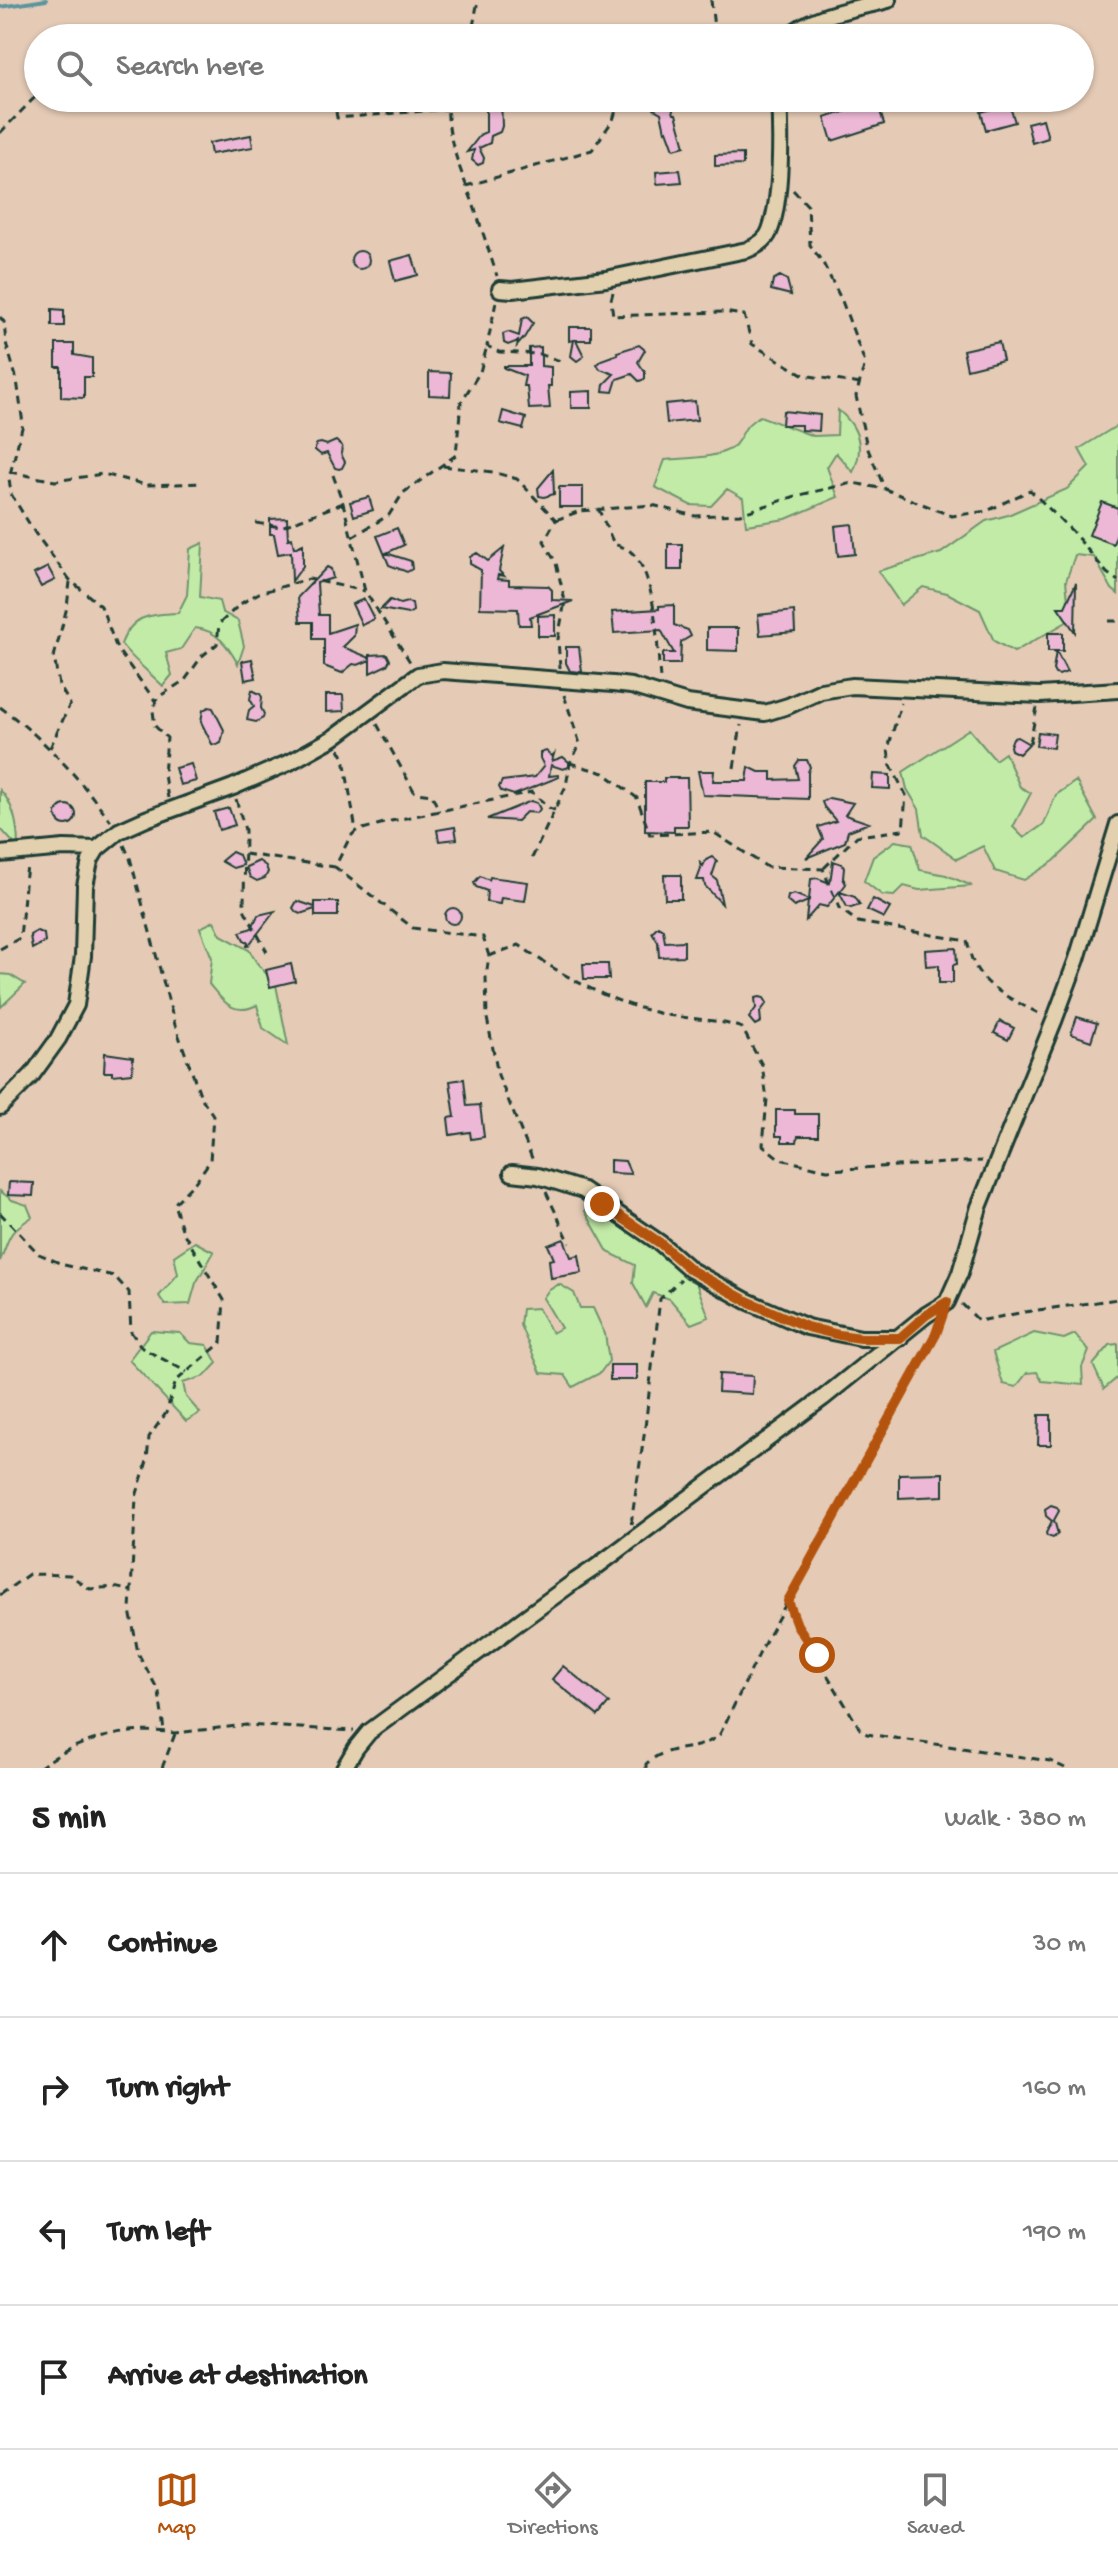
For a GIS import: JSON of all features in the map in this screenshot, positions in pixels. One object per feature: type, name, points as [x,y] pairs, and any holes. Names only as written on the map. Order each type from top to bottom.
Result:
[{"type":"street","points":[[808,24],[888,0]]},
{"type":"street","points":[[500,289],[617,277],[756,246],[766,239],[770,231],[778,175],[779,112]]},
{"type":"street","points":[[0,1107],[58,1039],[76,1005],[83,956],[85,886],[90,861],[97,849],[119,831],[290,762],[333,738],[418,675],[443,671],[631,686],[687,703],[743,712],[776,711],[834,688],[870,686],[1040,695],[1118,690]]},
{"type":"street","points":[[344,1768],[369,1732],[628,1543],[900,1338],[950,1296],[979,1207],[1077,959],[1118,824]]},
{"type":"street","points":[[0,854],[64,848],[97,849]]},
{"type":"street","points":[[512,1173],[538,1176],[583,1190],[660,1243],[691,1270],[747,1301],[807,1327],[861,1338],[900,1338]]},
{"type":"path","points":[[474,24],[478,0]]},
{"type":"path","points":[[711,0],[714,24]]},
{"type":"path","points":[[0,133],[24,108]]},
{"type":"path","points":[[336,112],[337,118],[410,112]]},
{"type":"path","points":[[352,537],[389,515],[403,493],[456,455],[461,402],[480,372],[500,289],[485,238],[454,158],[447,112]]},
{"type":"path","points":[[466,186],[592,150],[616,112]]},
{"type":"path","points":[[778,175],[808,206],[810,245],[842,301],[865,363],[856,396],[867,447],[885,489]]},
{"type":"path","points":[[617,277],[611,300],[613,316],[723,312],[744,315],[752,344],[804,375],[860,384]]},
{"type":"path","points":[[0,317],[4,322],[6,343],[17,380],[23,424],[10,472],[11,494],[70,580],[101,606],[117,649],[156,702]]},
{"type":"path","points":[[487,346],[499,352],[539,354],[564,362]]},
{"type":"path","points":[[443,466],[493,472],[517,479],[556,520]]},
{"type":"path","points":[[10,472],[55,481],[103,474],[147,485],[203,483]]},
{"type":"path","points":[[333,475],[365,591],[418,675]]},
{"type":"path","points":[[532,858],[566,786],[570,763],[580,744],[560,680],[558,639],[565,601],[556,563],[544,541],[556,520],[598,508],[652,505],[695,516],[740,514],[799,495],[853,483],[885,489],[952,516],[987,511],[1030,490],[1118,581]]},
{"type":"path","points":[[256,523],[281,527],[343,503]]},
{"type":"path","points":[[598,508],[614,544],[631,551],[644,569],[655,618],[661,695]]},
{"type":"path","points":[[174,809],[167,795],[164,775],[167,738],[155,726],[153,711],[157,698],[185,680],[202,656],[217,644],[219,624],[240,604],[259,593],[309,579],[365,591]]},
{"type":"path","points":[[50,748],[70,704],[59,685],[54,657],[67,607],[70,580]]},
{"type":"path","points":[[1109,621],[1118,621]]},
{"type":"path","points":[[570,763],[604,773],[637,798],[650,835],[713,832],[767,867],[823,869],[857,836],[903,830],[906,795],[895,776],[888,749],[905,688]]},
{"type":"path","points":[[1030,743],[1040,695]]},
{"type":"path","points":[[0,707],[50,748],[79,779],[119,831],[130,858],[175,1025],[201,1097],[213,1115],[210,1161],[174,1204],[183,1232],[224,1300],[221,1343],[176,1381],[166,1413],[149,1437],[147,1461],[136,1497],[130,1610],[138,1653],[159,1692],[164,1731]]},
{"type":"path","points":[[369,710],[415,793],[432,795],[439,811]]},
{"type":"path","points":[[734,768],[743,712]]},
{"type":"path","points":[[333,738],[344,758],[356,831]]},
{"type":"path","points":[[233,787],[245,830],[244,909],[267,952]]},
{"type":"path","points":[[335,867],[356,831],[532,792],[555,810]]},
{"type":"path","points":[[0,949],[20,938],[28,852]]},
{"type":"path","points":[[245,854],[335,867],[413,928],[483,937],[489,956],[487,1018],[498,1075],[538,1176],[570,1243]]},
{"type":"path","points":[[823,869],[839,908],[858,922],[967,941],[975,966],[1001,994],[1054,1021]]},
{"type":"path","points":[[489,956],[519,945],[558,973],[632,1005],[665,1014],[718,1020],[742,1028],[762,1065],[767,1099],[763,1145],[780,1159],[827,1170],[998,1160]]},
{"type":"path","points":[[0,1213],[39,1254],[64,1265],[114,1276],[129,1292],[131,1332],[142,1348],[187,1372]]},
{"type":"path","points":[[628,1543],[660,1299],[691,1270]]},
{"type":"path","points":[[646,1768],[646,1764],[659,1752],[702,1745],[720,1734],[761,1650],[936,1334],[950,1296],[979,1321],[1118,1299]]},
{"type":"path","points":[[0,1595],[29,1574],[70,1575],[90,1589],[114,1587],[132,1591]]},
{"type":"path","points":[[788,1601],[806,1641],[860,1729],[867,1734],[1050,1761],[1065,1768]]},
{"type":"path","points":[[39,1768],[66,1750],[101,1736],[164,1731],[175,1733],[246,1725],[369,1732]]},
{"type":"path","points":[[162,1768],[175,1733]]},
{"type":"green space","points":[[838,410],[851,423],[858,438],[859,454],[853,472],[836,453],[827,467],[838,497],[786,519],[746,525],[743,498],[727,489],[711,506],[690,505],[655,487],[665,460],[729,450],[750,423],[760,416],[813,436],[837,435]]},
{"type":"green space","points":[[1118,425],[1118,594],[1094,557],[1075,555],[1066,581],[1070,620],[1014,652],[994,641],[980,610],[947,593],[923,587],[901,605],[878,571],[941,553],[986,521],[1008,515],[1067,489],[1089,467],[1079,449]]},
{"type":"green space","points":[[203,543],[200,597],[219,601],[222,612],[238,621],[244,646],[238,664],[221,640],[210,632],[195,628],[181,649],[166,653],[172,675],[163,686],[121,644],[131,627],[143,618],[178,613],[187,595],[190,549]]},
{"type":"green space","points":[[969,729],[995,760],[1005,753],[1020,787],[1031,793],[1013,827],[1024,838],[1044,824],[1056,795],[1076,781],[1097,820],[1054,861],[1024,880],[995,871],[983,846],[957,859],[923,835],[919,809],[907,789],[903,772]]},
{"type":"green space","points":[[0,790],[12,810],[18,848],[0,828]]},
{"type":"green space","points":[[895,841],[912,844],[920,870],[946,875],[972,886],[919,890],[904,886],[894,896],[882,895],[864,881],[873,857]]},
{"type":"green space","points":[[214,921],[221,935],[249,950],[276,985],[288,1045],[263,1028],[257,1005],[235,1008],[209,984],[212,958],[200,928]]},
{"type":"green space","points":[[0,974],[10,975],[25,984],[1,1007]]},
{"type":"green space","points":[[0,1191],[12,1200],[27,1205],[32,1217],[10,1236],[0,1261]]},
{"type":"green space","points":[[586,1201],[644,1238],[696,1283],[709,1317],[691,1324],[670,1299],[653,1293],[646,1307],[633,1283],[635,1265],[608,1252],[585,1211]]},
{"type":"green space","points":[[195,1242],[214,1252],[196,1283],[190,1304],[165,1305],[159,1296],[178,1274],[174,1256]]},
{"type":"green space","points":[[559,1284],[574,1293],[580,1308],[593,1308],[605,1334],[609,1361],[600,1373],[573,1387],[565,1375],[541,1373],[520,1325],[522,1309],[538,1308],[552,1333],[561,1328],[543,1298]]},
{"type":"green space","points":[[151,1331],[180,1333],[190,1343],[207,1345],[217,1363],[205,1376],[183,1383],[186,1397],[200,1413],[186,1421],[129,1360]]},
{"type":"green space","points":[[1034,1333],[1064,1339],[1075,1334],[1089,1351],[1082,1367],[1083,1385],[1042,1381],[1037,1372],[1027,1373],[1016,1387],[1003,1384],[993,1352]]},
{"type":"green space","points":[[1118,1344],[1118,1377],[1104,1389],[1093,1365],[1110,1345]]},
{"type":"building","points":[[486,112],[502,112],[500,132],[491,136],[490,143],[479,148],[484,158],[483,163],[478,165],[472,160],[474,150],[467,152],[486,132]]},
{"type":"building","points":[[843,112],[880,112],[884,124],[832,141],[825,118]]},
{"type":"building","points":[[981,112],[1012,112],[1015,122],[986,130]]},
{"type":"building","points":[[661,113],[676,114],[685,146],[674,149]]},
{"type":"building","points":[[1043,119],[1048,138],[1032,143],[1027,123]]},
{"type":"building","points":[[251,135],[253,147],[211,154],[209,143]]},
{"type":"building","points":[[743,154],[743,165],[715,166],[715,155]]},
{"type":"building","points":[[680,170],[682,182],[657,184],[656,172]]},
{"type":"building","points":[[360,251],[369,260],[360,269],[351,260]]},
{"type":"building","points":[[412,255],[418,275],[395,281],[390,261]]},
{"type":"building","points":[[780,276],[787,280],[791,295],[771,290],[773,280]]},
{"type":"building","points":[[52,309],[64,310],[64,326],[52,326]]},
{"type":"building","points":[[527,317],[533,323],[517,346],[518,341],[508,345],[504,343],[503,334],[508,332],[519,336],[522,319]]},
{"type":"building","points":[[569,327],[591,327],[591,340],[576,340],[584,356],[577,361],[571,356],[574,340],[569,341]]},
{"type":"building","points":[[999,342],[1003,360],[967,369],[963,350]]},
{"type":"building","points":[[56,344],[74,344],[74,355],[92,358],[92,377],[84,377],[84,398],[61,397],[61,367],[56,367]]},
{"type":"building","points":[[639,345],[645,350],[638,362],[645,372],[645,379],[639,381],[632,374],[617,379],[613,392],[603,391],[604,384],[614,374],[600,369],[597,364],[617,352]]},
{"type":"building","points":[[541,347],[541,366],[551,367],[551,386],[548,386],[550,408],[529,409],[527,386],[523,386],[525,376],[504,366],[529,366],[529,348]]},
{"type":"building","points":[[429,372],[451,373],[450,396],[429,395]]},
{"type":"building","points":[[591,391],[591,408],[571,408],[571,392]]},
{"type":"building","points":[[695,401],[697,420],[667,423],[665,404]]},
{"type":"building","points":[[503,411],[526,418],[523,429],[500,423]]},
{"type":"building","points":[[783,411],[820,415],[819,431],[801,430],[801,425],[782,425]]},
{"type":"building","points":[[336,441],[342,446],[341,454],[345,462],[339,469],[335,468],[327,453],[321,455],[315,450],[316,444],[327,445]]},
{"type":"building","points":[[553,470],[554,494],[539,496],[538,488]]},
{"type":"building","points":[[559,487],[583,487],[583,507],[559,507]]},
{"type":"building","points":[[369,497],[373,510],[354,516],[350,502]]},
{"type":"building","points":[[1102,502],[1118,508],[1118,530],[1113,544],[1089,535]]},
{"type":"building","points":[[287,518],[288,539],[292,538],[294,548],[303,544],[303,566],[292,581],[291,552],[278,554],[274,534],[270,534],[270,519]]},
{"type":"building","points":[[852,524],[855,554],[838,556],[835,526]]},
{"type":"building","points":[[397,528],[404,545],[386,553],[411,561],[412,569],[407,572],[389,565],[377,536]]},
{"type":"building","points":[[668,544],[682,544],[682,570],[668,570]]},
{"type":"building","points":[[504,548],[499,571],[504,576],[498,575],[497,579],[509,580],[509,585],[548,586],[552,590],[552,600],[573,601],[530,617],[531,625],[519,625],[518,609],[480,608],[481,570],[470,564],[470,557],[477,553],[488,561]]},
{"type":"building","points":[[48,567],[55,580],[41,587],[34,574]]},
{"type":"building","points":[[327,567],[331,569],[333,578],[317,583],[319,615],[328,615],[328,633],[355,624],[354,636],[343,647],[370,658],[370,655],[387,654],[390,660],[387,665],[370,673],[370,660],[353,664],[342,673],[324,666],[324,639],[313,639],[313,622],[300,622],[298,597]]},
{"type":"building","points":[[1076,583],[1075,632],[1058,607],[1065,607]]},
{"type":"building","points":[[364,599],[374,619],[362,625],[352,604]]},
{"type":"building","points":[[390,600],[400,604],[412,603],[413,611],[408,614],[381,609]]},
{"type":"building","points":[[674,605],[674,625],[688,630],[691,636],[681,642],[680,664],[663,664],[663,653],[674,653],[661,630],[614,633],[612,612]]},
{"type":"building","points":[[794,611],[795,632],[760,635],[758,615]]},
{"type":"building","points":[[555,615],[555,636],[538,636],[538,616]]},
{"type":"building","points":[[707,628],[738,628],[738,651],[707,650]]},
{"type":"building","points":[[1048,633],[1063,633],[1063,651],[1048,651]]},
{"type":"building","points":[[566,647],[579,647],[582,672],[570,671],[566,663]]},
{"type":"building","points":[[1056,651],[1067,672],[1059,675],[1053,670]]},
{"type":"building","points":[[252,659],[256,678],[245,680],[242,661]]},
{"type":"building","points":[[252,690],[262,697],[264,714],[256,722],[247,720],[249,710],[254,706],[250,699]]},
{"type":"building","points":[[326,695],[343,695],[344,711],[326,712]]},
{"type":"building","points":[[213,708],[224,730],[221,743],[217,745],[212,744],[201,722],[203,710]]},
{"type":"building","points":[[1038,732],[1055,734],[1053,748],[1036,746]]},
{"type":"building","points":[[1013,738],[1029,744],[1019,754],[1010,746]]},
{"type":"building","points":[[546,751],[552,756],[554,754],[552,761],[563,757],[569,762],[569,767],[563,769],[551,765],[549,776],[559,777],[514,795],[501,791],[502,781],[535,777],[544,766],[540,753]]},
{"type":"building","points":[[799,760],[807,760],[810,767],[808,799],[703,795],[698,771],[714,771],[713,781],[747,781],[749,767],[759,772],[772,772],[772,780],[798,779],[795,766]]},
{"type":"building","points":[[191,764],[196,781],[180,785],[175,768]]},
{"type":"building","points":[[873,774],[890,775],[890,789],[872,788]]},
{"type":"building","points":[[664,778],[687,778],[688,826],[674,826],[674,832],[645,831],[645,782],[664,782]]},
{"type":"building","points":[[829,798],[853,803],[845,815],[869,823],[848,831],[845,842],[806,858],[823,839],[818,827],[836,821],[822,802]]},
{"type":"building","points":[[531,801],[537,803],[540,809],[537,813],[526,812],[517,821],[487,819]]},
{"type":"building","points":[[66,805],[73,808],[76,815],[73,822],[66,825],[59,822],[56,815],[59,808]]},
{"type":"building","points":[[229,808],[235,825],[219,830],[214,812]]},
{"type":"building","points":[[455,827],[457,839],[439,841],[437,830]]},
{"type":"building","points":[[232,852],[239,855],[243,865],[233,868],[221,861]]},
{"type":"building","points":[[712,857],[717,861],[712,876],[717,880],[722,904],[705,886],[704,880],[697,880],[700,863],[703,866]]},
{"type":"building","points":[[259,861],[268,872],[265,878],[257,881],[250,877],[246,867]]},
{"type":"building","points":[[833,861],[844,868],[846,884],[840,892],[855,897],[860,905],[847,907],[839,892],[827,907],[819,905],[806,920],[808,901],[794,907],[787,901],[788,896],[794,894],[809,900],[811,879],[830,883]]},
{"type":"building","points":[[664,875],[681,875],[681,899],[665,899]]},
{"type":"building","points":[[480,876],[489,880],[490,877],[528,882],[525,901],[501,898],[500,904],[486,902],[487,891],[474,883]]},
{"type":"building","points":[[873,899],[890,908],[884,918],[867,910]]},
{"type":"building","points":[[297,901],[315,907],[315,902],[338,902],[338,916],[315,916],[315,909],[300,914],[293,908]]},
{"type":"building","points":[[450,908],[456,908],[461,916],[459,922],[450,924],[445,919],[445,913]]},
{"type":"building","points":[[275,911],[247,946],[248,942],[240,932],[252,928],[258,915]]},
{"type":"building","points":[[658,926],[663,929],[665,942],[684,941],[684,956],[659,957],[658,942],[652,932]]},
{"type":"building","points":[[37,931],[44,934],[45,942],[32,949],[30,935]]},
{"type":"building","points":[[956,948],[953,983],[939,983],[939,965],[926,966],[925,950]]},
{"type":"building","points":[[291,964],[295,981],[270,987],[266,970]]},
{"type":"building","points":[[583,964],[608,964],[609,979],[584,979]]},
{"type":"building","points":[[760,997],[767,1003],[760,1012],[761,1022],[755,1025],[749,1018],[756,1008],[755,998]]},
{"type":"building","points":[[1077,1017],[1097,1023],[1091,1041],[1071,1034]]},
{"type":"building","points":[[1000,1021],[1014,1028],[1008,1040],[994,1033]]},
{"type":"building","points":[[105,1053],[133,1057],[132,1073],[112,1075],[112,1072],[104,1072]]},
{"type":"building","points":[[464,1079],[467,1106],[480,1105],[484,1137],[471,1139],[470,1132],[450,1135],[448,1118],[455,1117],[450,1081]]},
{"type":"building","points":[[776,1110],[818,1114],[818,1136],[798,1136],[797,1142],[782,1142],[782,1136],[776,1136]]},
{"type":"building","points":[[610,1160],[625,1161],[631,1174],[610,1173]]},
{"type":"building","points":[[9,1182],[34,1183],[33,1196],[8,1195]]},
{"type":"building","points":[[564,1239],[571,1257],[579,1255],[582,1273],[551,1278],[549,1260],[554,1259],[548,1245]]},
{"type":"building","points":[[610,1365],[637,1365],[637,1380],[610,1380]]},
{"type":"building","points":[[719,1374],[753,1376],[752,1394],[718,1392]]},
{"type":"building","points":[[1039,1415],[1051,1415],[1051,1445],[1038,1445]]},
{"type":"building","points":[[943,1473],[943,1496],[899,1498],[899,1474]]},
{"type":"building","points":[[1051,1505],[1059,1511],[1054,1520],[1058,1534],[1053,1538],[1046,1533],[1052,1521],[1046,1516],[1045,1509]]},
{"type":"building","points":[[563,1666],[609,1703],[598,1716],[552,1679]]},
{"type":"waterway","points":[[0,7],[46,0]]},
{"type":"route","points":[[602,1204],[660,1243],[691,1270],[747,1301],[807,1327],[861,1338],[900,1338],[926,1315],[947,1302],[936,1334],[788,1601],[797,1625],[817,1655]]}]
